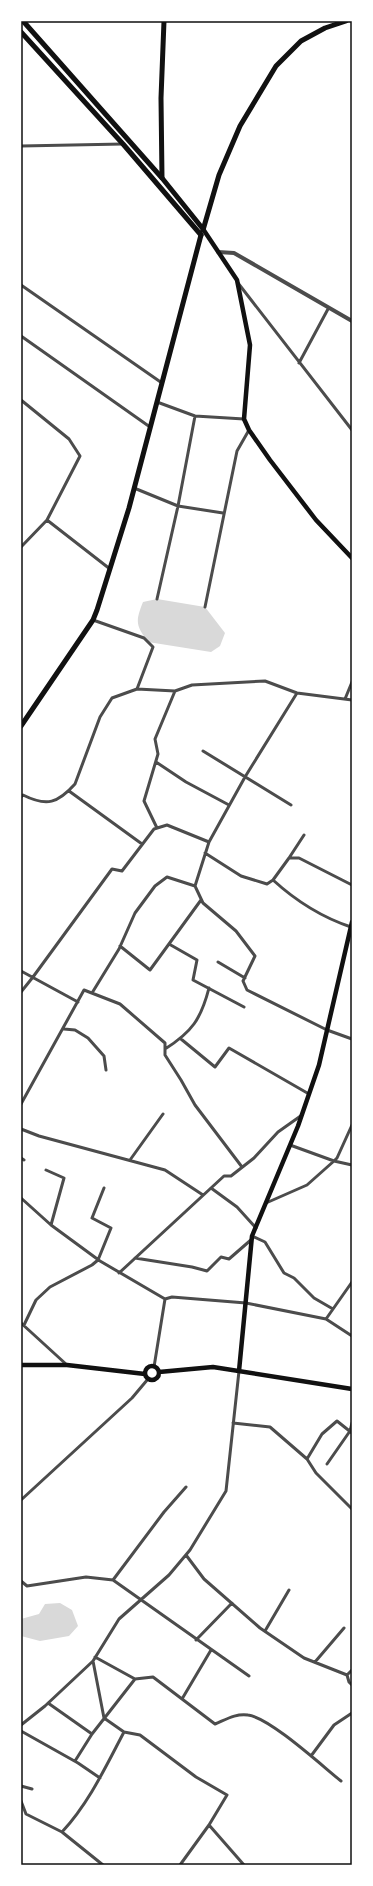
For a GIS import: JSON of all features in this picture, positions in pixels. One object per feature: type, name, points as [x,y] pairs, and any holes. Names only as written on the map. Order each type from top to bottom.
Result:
[{"type":"main road","points":[[23,21],[162,178],[203,229],[237,280],[250,345],[244,419],[249,430],[316,520],[352,558]]},
{"type":"main road","points":[[162,178],[164,21]]},
{"type":"main road","points":[[21,726],[93,620],[134,488],[201,235],[219,175],[240,126],[276,66],[301,41],[326,28],[346,21]]},
{"type":"main road","points":[[21,32],[123,144],[201,235]]},
{"type":"main road","points":[[239,1370],[252,1238],[290,1145],[319,1065],[351,924]]},
{"type":"main road","points":[[21,1365],[66,1365],[145,1374]]},
{"type":"main road","points":[[145,1374],[148,1368],[154,1367],[159,1372],[213,1368],[239,1370],[352,1388]]},
{"type":"main road","points":[[145,1374],[148,1379],[156,1379],[159,1372]]},
{"type":"street","points":[[21,146],[123,144]]},
{"type":"street","points":[[218,252],[234,253],[352,321]]},
{"type":"street","points":[[237,280],[299,363],[352,430]]},
{"type":"street","points":[[21,285],[162,383]]},
{"type":"street","points":[[299,363],[328,308]]},
{"type":"street","points":[[21,336],[150,427]]},
{"type":"street","points":[[21,400],[69,439],[80,456],[47,520],[21,547]]},
{"type":"street","points":[[157,402],[195,416],[244,419]]},
{"type":"street","points":[[157,599],[178,506],[195,416]]},
{"type":"street","points":[[205,607],[223,513],[237,451],[249,430]]},
{"type":"street","points":[[134,488],[178,506],[223,513]]},
{"type":"street","points":[[47,520],[110,569]]},
{"type":"street","points":[[93,620],[144,638],[153,647],[137,689]]},
{"type":"street","points":[[22,795],[37,802],[57,800],[69,791],[75,784],[100,717],[112,698],[137,689],[175,691],[192,685],[265,681],[297,693],[352,700]]},
{"type":"street","points":[[345,700],[352,682]]},
{"type":"street","points":[[156,828],[144,801],[158,754],[155,739],[175,691]]},
{"type":"street","points":[[297,693],[245,777],[209,842],[195,886],[203,903],[236,931],[255,956],[243,981],[247,990],[327,1030],[352,1039]]},
{"type":"street","points":[[203,751],[291,805]]},
{"type":"street","points":[[156,762],[186,782],[229,805]]},
{"type":"street","points":[[69,791],[142,844]]},
{"type":"street","points":[[21,992],[34,978],[112,869],[122,871],[154,828],[167,825],[209,842]]},
{"type":"street","points":[[206,853],[241,876],[267,884],[273,880],[304,835]]},
{"type":"street","points":[[289,858],[299,858],[352,885]]},
{"type":"street","points":[[92,993],[120,946],[135,913],[155,886],[168,877],[195,886]]},
{"type":"street","points":[[273,880],[293,898],[332,920],[351,924]]},
{"type":"street","points":[[120,946],[150,970],[201,900]]},
{"type":"street","points":[[169,944],[197,960],[193,980],[244,1007]]},
{"type":"street","points":[[218,962],[245,978]]},
{"type":"street","points":[[21,971],[78,1002]]},
{"type":"street","points":[[165,1049],[181,1039],[199,1019],[209,988]]},
{"type":"street","points":[[21,1104],[64,1029],[84,990],[120,1004],[165,1044],[165,1055],[195,1106],[242,1166]]},
{"type":"street","points":[[64,1029],[75,1030],[88,1038],[104,1056],[106,1070]]},
{"type":"street","points":[[181,1039],[215,1067],[229,1048],[309,1094]]},
{"type":"street","points":[[130,1160],[163,1114]]},
{"type":"street","points":[[119,1273],[224,1176],[231,1176],[254,1158],[278,1132],[302,1114]]},
{"type":"street","points":[[266,1203],[307,1185],[334,1161],[337,1158],[352,1125]]},
{"type":"street","points":[[21,1129],[39,1136],[165,1170],[203,1195]]},
{"type":"street","points":[[290,1145],[334,1161],[352,1165]]},
{"type":"street","points":[[46,1170],[64,1178],[51,1225]]},
{"type":"street","points":[[66,1365],[22,1324],[36,1300],[50,1287],[92,1265],[98,1260],[110,1228],[92,1218],[104,1188]]},
{"type":"street","points":[[211,1188],[237,1207],[256,1228]]},
{"type":"street","points":[[21,1198],[51,1225],[98,1260],[165,1299],[172,1297],[246,1303],[326,1319],[352,1336]]},
{"type":"street","points":[[135,1258],[192,1267],[207,1271],[221,1257],[229,1259],[252,1238],[265,1242],[284,1273],[294,1278],[314,1298],[333,1309]]},
{"type":"street","points":[[326,1319],[352,1282]]},
{"type":"street","points":[[154,1367],[165,1299]]},
{"type":"street","points":[[21,1725],[48,1703],[93,1661],[120,1618],[169,1575],[186,1555],[226,1492],[239,1370]]},
{"type":"street","points":[[21,1500],[132,1398],[148,1379]]},
{"type":"street","points":[[307,1459],[322,1434],[337,1421],[351,1432]]},
{"type":"street","points":[[233,1423],[270,1427],[307,1459],[316,1473],[352,1509]]},
{"type":"street","points":[[327,1464],[351,1432],[352,1423]]},
{"type":"street","points":[[113,1580],[164,1512],[186,1487]]},
{"type":"street","points":[[186,1555],[204,1579],[265,1631],[304,1658],[347,1675]]},
{"type":"street","points":[[21,1581],[27,1586],[86,1577],[113,1580],[249,1676]]},
{"type":"street","points":[[265,1631],[289,1590]]},
{"type":"street","points":[[196,1640],[232,1603]]},
{"type":"street","points":[[315,1662],[344,1628]]},
{"type":"street","points":[[182,1699],[211,1650]]},
{"type":"street","points":[[95,1657],[135,1679],[153,1677],[215,1724],[236,1715],[248,1715],[264,1720],[341,1781]]},
{"type":"street","points":[[93,1661],[104,1718],[124,1732],[140,1735],[196,1777],[227,1794],[209,1825],[180,1865]]},
{"type":"street","points":[[347,1675],[352,1670]]},
{"type":"street","points":[[347,1675],[349,1682],[352,1685]]},
{"type":"street","points":[[75,1761],[92,1734],[135,1679]]},
{"type":"street","points":[[48,1703],[92,1734]]},
{"type":"street","points":[[311,1756],[334,1725],[352,1713]]},
{"type":"street","points":[[21,1730],[75,1761],[100,1778]]},
{"type":"street","points":[[62,1832],[74,1819],[100,1778],[124,1732]]},
{"type":"street","points":[[21,1786],[32,1789]]},
{"type":"street","points":[[21,1801],[26,1814],[62,1832],[101,1864]]},
{"type":"street","points":[[209,1825],[244,1865]]},
{"type":"shaded area","points":[[157,599],[205,607],[225,633],[220,646],[211,652],[148,642],[139,627],[139,614],[143,602]]},
{"type":"shaded area","points":[[60,1603],[72,1610],[78,1626],[69,1636],[40,1641],[21,1636],[21,1619],[39,1614],[45,1604]]}]
